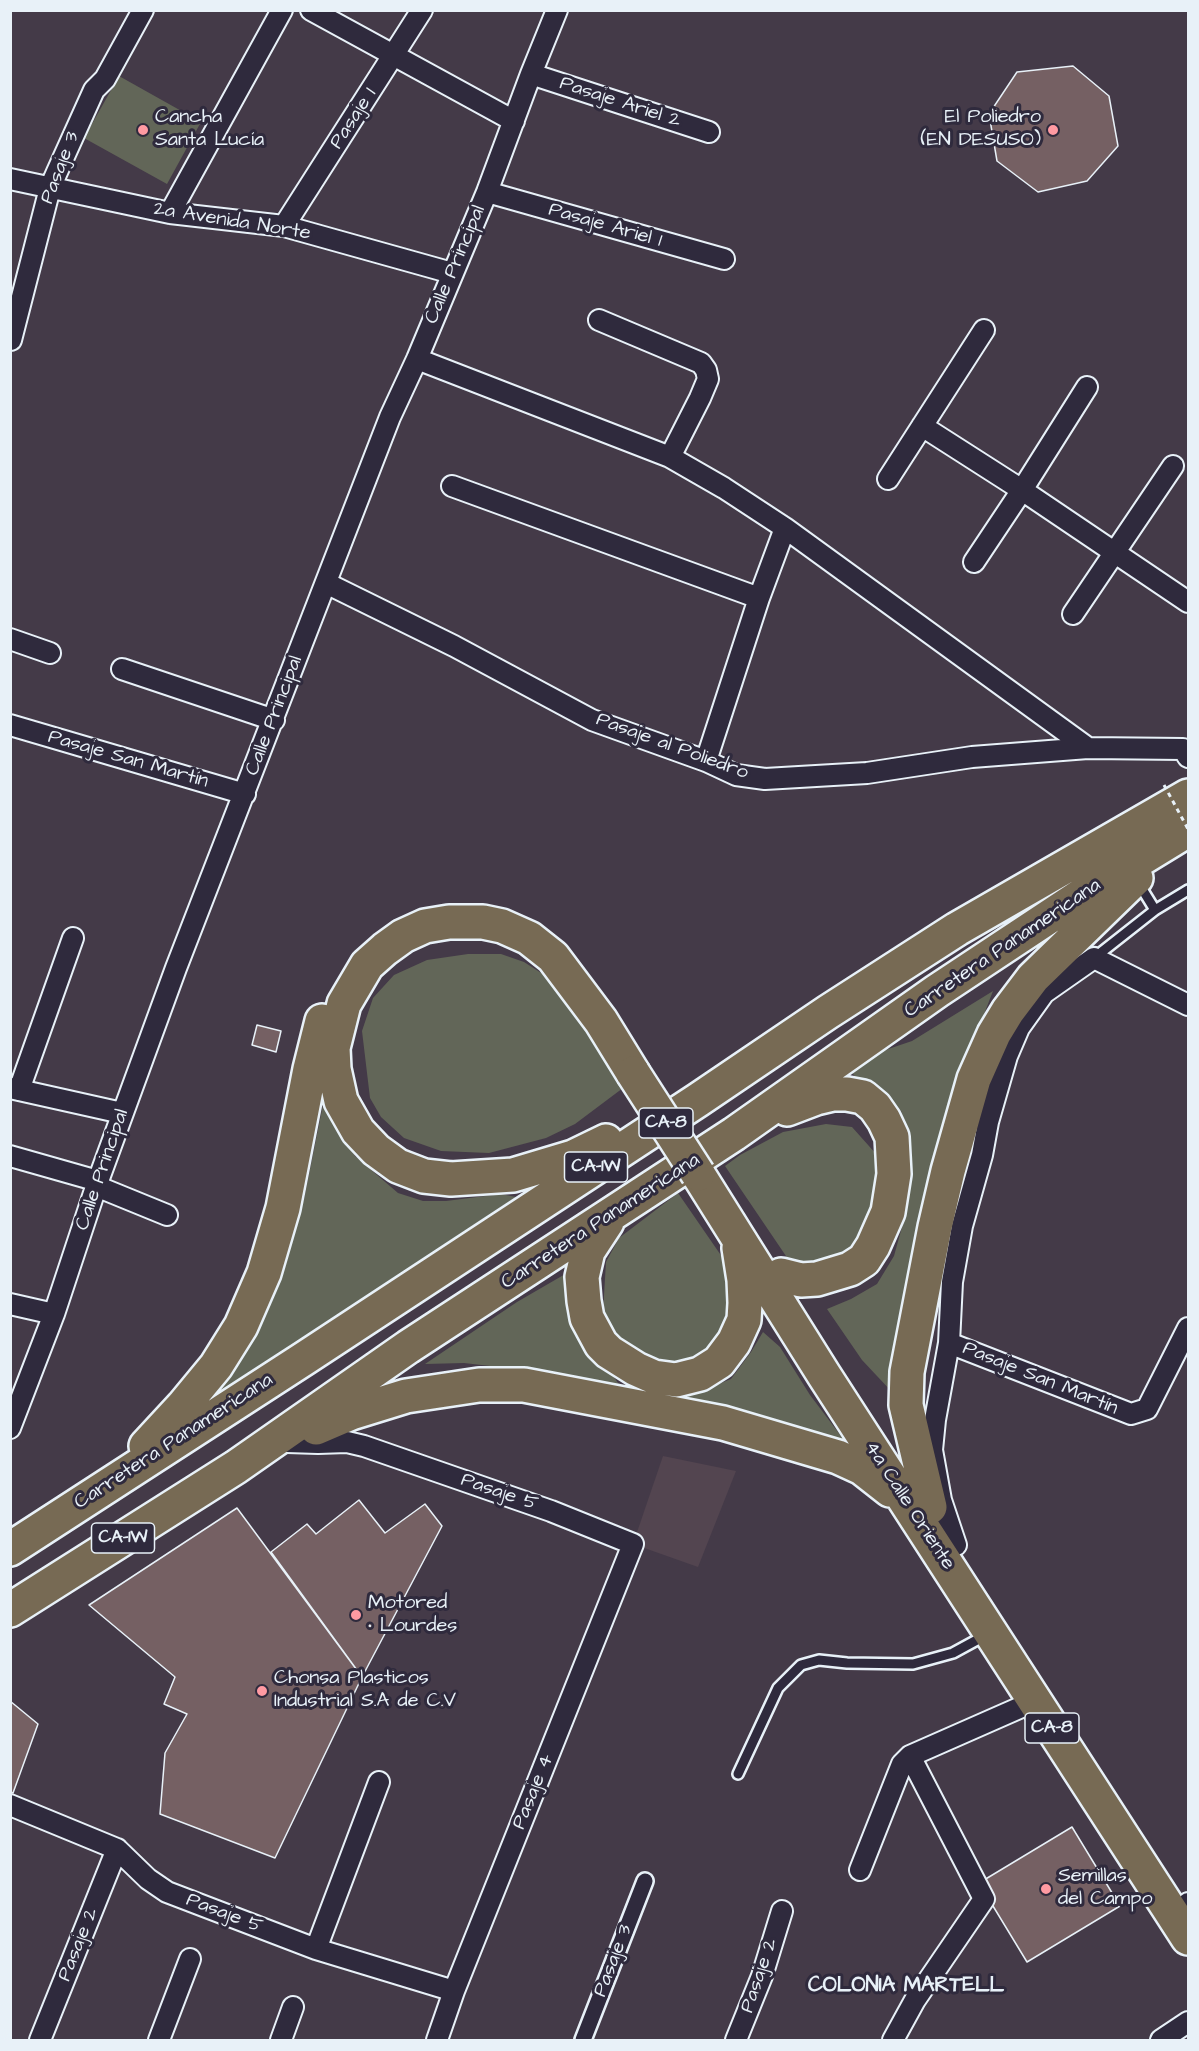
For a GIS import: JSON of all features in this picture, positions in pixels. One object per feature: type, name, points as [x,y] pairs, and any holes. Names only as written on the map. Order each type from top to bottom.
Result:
[{"type":"highway","name":"Carretera Panamericana","points":[[10,1549],[325,1345],[828,1012],[1176,790]]},
{"type":"highway","points":[[924,1512],[906,1405],[907,1372],[935,1227],[974,1079],[994,1034],[1033,978],[1187,830]]},
{"type":"highway","name":"Carretera Panamericana","points":[[10,1610],[236,1467],[408,1347],[692,1173],[734,1134],[937,991],[1085,893],[1187,830]]},
{"type":"highway","points":[[106,1485],[183,1406],[216,1366],[241,1326],[264,1273],[283,1208],[310,1069],[327,1007],[351,966],[383,933],[411,918],[445,909],[490,911],[508,915],[532,925],[553,939],[582,971],[638,1069]]},
{"type":"highway","points":[[638,1069],[553,957],[529,938],[502,926],[483,922],[449,922],[424,927],[403,936],[374,958],[361,974],[344,1004],[333,1048],[334,1069],[341,1101],[358,1131],[376,1150],[398,1166],[424,1176],[451,1179],[482,1178],[513,1175],[573,1157],[620,1134],[828,1012]]},
{"type":"highway","name":"4a Calle Oriente","points":[[638,1069],[692,1173],[924,1512],[956,1545],[1188,1904]]},
{"type":"highway","points":[[734,1134],[816,1098],[847,1094],[863,1097],[875,1107],[884,1120],[891,1137],[894,1174],[888,1212],[864,1260],[850,1269],[817,1279],[801,1280],[781,1275]]},
{"type":"highway","points":[[692,1173],[608,1220],[588,1251],[582,1277],[584,1301],[587,1318],[601,1344],[609,1352],[636,1369],[654,1377],[676,1380],[700,1374],[719,1362],[734,1342],[744,1320],[744,1280],[737,1238]]},
{"type":"highway","name":"4a Calle Oriente","points":[[692,1173],[781,1275],[924,1512],[991,1632],[1188,1938]]},
{"type":"highway","points":[[236,1467],[324,1424],[372,1406],[437,1390],[489,1384],[512,1384],[723,1423],[838,1457],[862,1468],[924,1512]]},
{"type":"street","name":"Pasaje 3","points":[[10,340],[50,188],[94,90],[105,79],[143,10]]},
{"type":"street","points":[[170,213],[282,10]]},
{"type":"street","points":[[311,10],[514,121]]},
{"type":"street","name":"Pasaje 1","points":[[284,226],[422,10]]},
{"type":"street","name":"Calle Principal","points":[[10,1428],[54,1314],[97,1183],[176,968],[390,417],[417,359],[487,192],[557,10]]},
{"type":"street","name":"Pasaje Ariel 2","points":[[531,74],[709,132]]},
{"type":"street","name":"2a Avenida Norte","points":[[10,179],[170,213],[284,226],[452,273]]},
{"type":"street","name":"Pasaje Ariel 1","points":[[487,192],[724,259]]},
{"type":"street","points":[[599,320],[701,363],[706,370],[708,379],[670,457]]},
{"type":"street","points":[[888,479],[984,330]]},
{"type":"street","points":[[417,359],[670,457],[724,488],[785,528],[1088,748]]},
{"type":"street","points":[[974,562],[1087,387]]},
{"type":"street","points":[[922,426],[1022,490],[1188,602]]},
{"type":"street","points":[[1074,614],[1173,466]]},
{"type":"street","points":[[452,486],[759,598]]},
{"type":"street","points":[[706,761],[759,598],[785,528]]},
{"type":"street","name":"Pasaje al Poliedro","points":[[326,583],[454,646],[592,720],[706,761],[736,775],[765,778],[867,773],[972,757],[1088,748],[1187,750]]},
{"type":"street","points":[[10,639],[50,653]]},
{"type":"street","points":[[122,669],[274,720]]},
{"type":"street","name":"Pasaje San Martín","points":[[10,725],[245,794]]},
{"type":"street","points":[[73,938],[15,1089],[122,1113]]},
{"type":"street","points":[[956,1545],[941,1500],[932,1450],[949,1342],[951,1282],[962,1226],[982,1155],[997,1087],[1019,1028],[1044,993],[1094,958],[1188,1005]]},
{"type":"street","points":[[10,1156],[97,1183],[167,1215]]},
{"type":"street","points":[[10,1304],[54,1314]]},
{"type":"street","name":"Pasaje San Martín","points":[[949,1342],[1131,1414],[1147,1409],[1188,1328]]},
{"type":"street","points":[[364,1446],[359,1436],[359,1424],[372,1406]]},
{"type":"street","name":"Pasaje 5","points":[[288,1442],[347,1442],[364,1446],[551,1511],[633,1544]]},
{"type":"street","name":"Pasaje 4","points":[[437,2040],[454,1991],[633,1544]]},
{"type":"street","points":[[860,1870],[902,1764],[910,1756],[1035,1701]]},
{"type":"street","points":[[893,2040],[915,2000],[984,1899],[910,1756]]},
{"type":"street","points":[[316,1949],[380,1782]]},
{"type":"street","name":"Pasaje 5","points":[[10,1805],[117,1849],[147,1879],[167,1892],[316,1949],[454,1991]]},
{"type":"street","name":"Pasaje 2","points":[[40,2040],[117,1849]]},
{"type":"street","name":"Pasaje 3","points":[[583,2040],[645,1881]]},
{"type":"street","name":"Pasaje 2","points":[[736,2040],[762,1976],[782,1911]]},
{"type":"street","points":[[159,2040],[190,1959]]},
{"type":"street","points":[[281,2040],[293,2007]]},
{"type":"street","points":[[1161,2040],[1188,2022]]},
{"type":"lane","points":[[1136,879],[1155,910]]},
{"type":"lane","points":[[1094,958],[1155,910],[1188,890]]},
{"type":"lane","points":[[738,1773],[778,1688],[801,1665],[819,1660],[847,1663],[913,1664],[953,1653],[991,1632]]},
{"type":"path","points":[[1176,790],[1187,830]]},
{"type":"shaded area","points":[[663,1456],[736,1471],[698,1567],[633,1544]]},
{"type":"green space","name":"Cancha Santa Lucía","points":[[119,76],[201,122],[167,184],[84,138]]},
{"type":"green space","points":[[468,954],[501,954],[524,962],[546,976],[560,992],[623,1088],[575,1124],[546,1138],[489,1153],[441,1151],[404,1138],[381,1117],[370,1098],[362,1031],[373,998],[394,975],[427,960]]},
{"type":"green space","points":[[993,991],[931,1164],[898,1345],[892,1392],[862,1360],[827,1309],[877,1284],[894,1256],[902,1227],[912,1153],[901,1111],[880,1092],[856,1079],[847,1063],[912,1041]]},
{"type":"green space","points":[[326,1090],[341,1133],[355,1156],[398,1193],[423,1201],[446,1201],[501,1194],[516,1197],[211,1399],[271,1303],[304,1199]]},
{"type":"green space","points":[[826,1124],[852,1127],[877,1155],[878,1215],[856,1253],[815,1264],[788,1259],[725,1166],[740,1155],[783,1132]]},
{"type":"green space","points":[[678,1193],[729,1267],[731,1310],[719,1339],[709,1351],[696,1359],[680,1363],[639,1355],[611,1329],[603,1312],[606,1262],[619,1238]]},
{"type":"green space","points":[[567,1273],[607,1367],[618,1383],[666,1396],[693,1394],[731,1379],[763,1332],[780,1347],[810,1395],[844,1440],[827,1443],[525,1370],[464,1363],[425,1364],[517,1302]]},
{"type":"building","name":"El Poliedro (EN DESUSO)","points":[[1073,66],[1109,96],[1118,146],[1087,181],[1038,192],[997,161],[989,114],[1017,72]]},
{"type":"building","points":[[257,1025],[281,1031],[276,1052],[252,1045]]},
{"type":"building","name":"Motored • Lourdes","points":[[359,1500],[385,1533],[425,1504],[442,1526],[362,1677],[271,1552],[307,1524],[316,1534]]},
{"type":"building","name":"Chonsa Plasticos Industrial S.A de C.V","points":[[237,1508],[362,1677],[275,1858],[160,1814],[165,1753],[187,1714],[164,1704],[175,1677],[89,1605]]},
{"type":"building","points":[[10,1701],[38,1724],[13,1793],[10,1792]]},
{"type":"building","name":"Semillas del Campo","points":[[1072,1827],[1120,1906],[1027,1962],[979,1883]]},
{"type":"place","name":"Cancha Santa Lucía","points":[[143,130]]},
{"type":"place","name":"El Poliedro (EN DESUSO)","points":[[1053,130]]},
{"type":"place","name":"Motored • Lourdes","points":[[356,1615]]},
{"type":"place","name":"Chonsa Plasticos Industrial S.A de C.V","points":[[262,1691]]},
{"type":"place","name":"Semillas del Campo","points":[[1046,1889]]},
{"type":"district","name":"COLONIA MARTELL","points":[[906,1987]]}]
